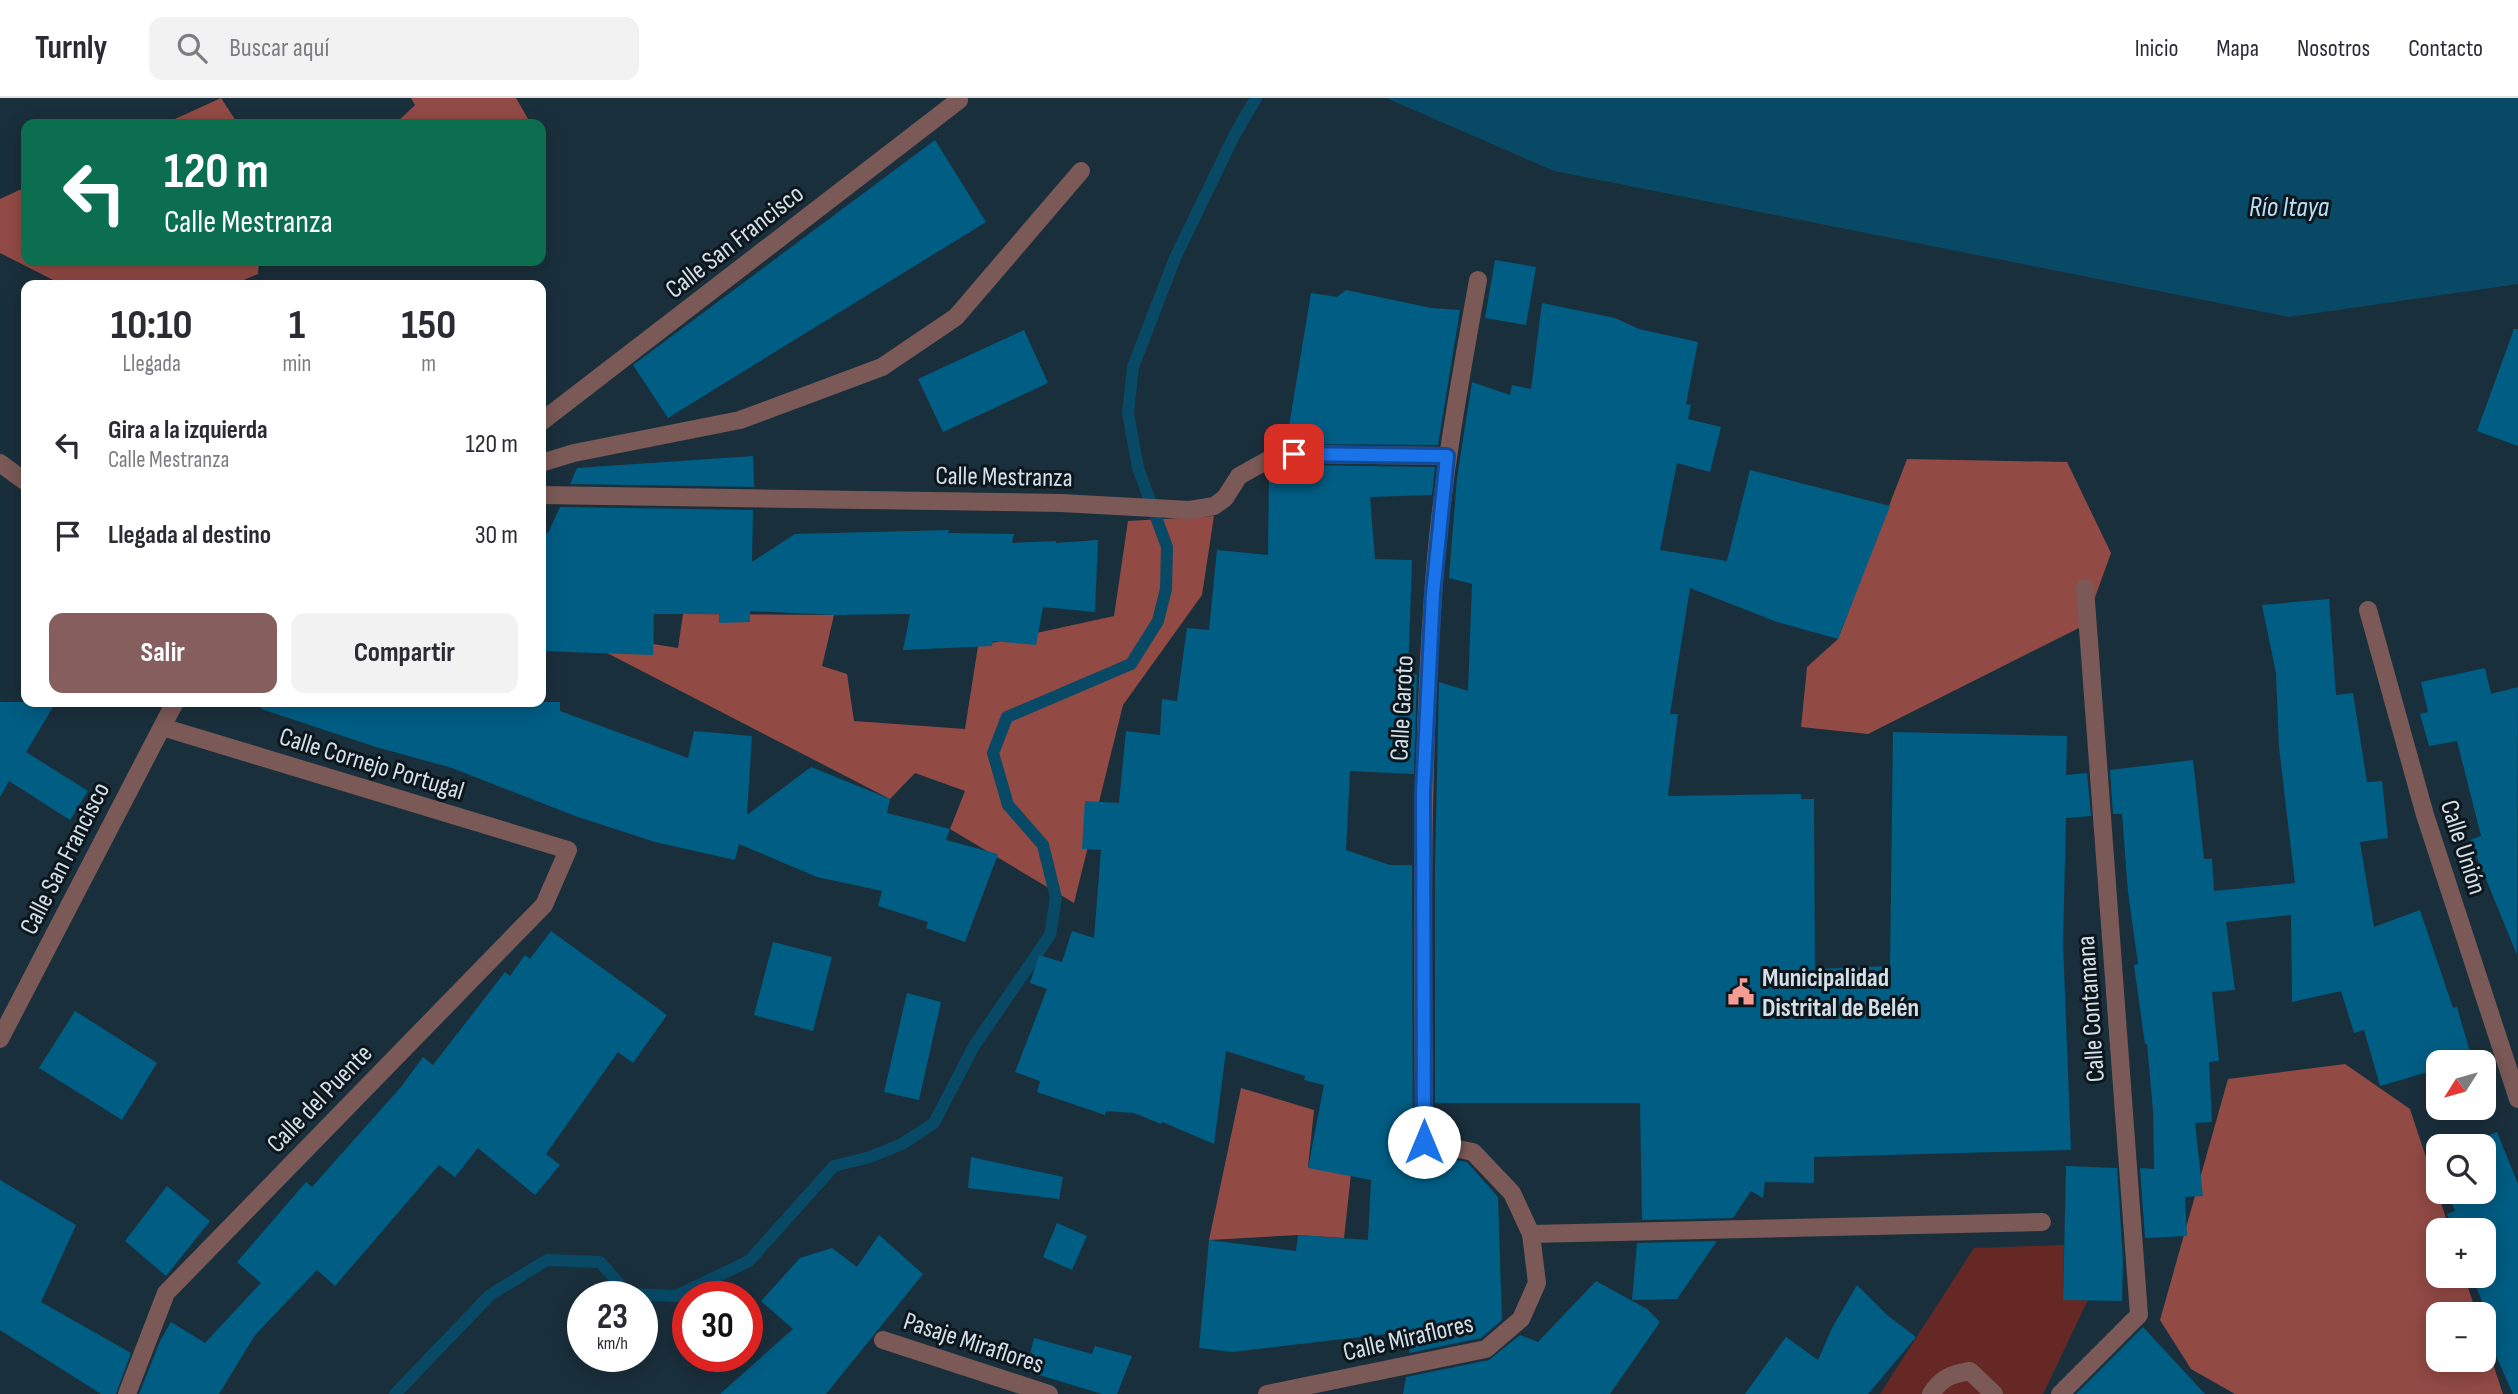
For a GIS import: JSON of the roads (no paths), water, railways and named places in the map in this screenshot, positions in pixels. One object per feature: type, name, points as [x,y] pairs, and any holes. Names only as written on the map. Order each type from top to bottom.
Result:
[{"type":"street","name":"Calle San Francisco","points":[[546,418],[958,99]]},
{"type":"street","points":[[546,461],[574,453],[740,421],[882,367],[956,317],[1082,171]]},
{"type":"street","name":"Calle Garoto","points":[[1424,1142],[1423,793],[1433,594],[1447,456],[1478,280]]},
{"type":"street","name":"Calle Mestranza","points":[[546,495],[1061,503],[1190,510],[1214,506],[1225,498],[1239,476],[1266,461],[1294,454],[1447,456]]},
{"type":"street","points":[[0,463],[21,478]]},
{"type":"street","name":"Calle Contamana","points":[[2060,1394],[2139,1315],[2085,588]]},
{"type":"street","name":"Calle Unión","points":[[2368,610],[2425,815],[2517,1094]]},
{"type":"street","name":"Calle San Francisco","points":[[0,1039],[172,707]]},
{"type":"street","name":"Calle Cornejo Portugal","points":[[162,727],[568,850]]},
{"type":"street","name":"Calle del Puente","points":[[127,1394],[166,1293],[544,905],[568,850]]},
{"type":"street","name":"Calle Miraflores","points":[[1267,1394],[1486,1349],[1521,1319],[1537,1283],[1531,1234],[1512,1193],[1473,1152],[1424,1142]]},
{"type":"street","points":[[1531,1234],[2042,1222]]},
{"type":"street","name":"Pasaje Miraflores","points":[[883,1340],[1049,1394]]},
{"type":"street","points":[[1931,1394],[1938,1382],[1953,1374],[1970,1371],[1994,1394]]},
{"type":"water","name":"Río Itaya","points":[[1386,98],[2518,98],[2518,284],[2289,317],[1554,171]]},
{"type":"waterway","points":[[395,1394],[490,1295],[547,1260],[600,1262],[628,1294],[676,1296],[749,1261],[834,1166],[870,1157],[902,1144],[934,1123],[974,1046],[1050,935],[1056,898],[1043,845],[1008,805],[993,753],[1007,717],[1131,664],[1158,621],[1166,589],[1167,547],[1138,468],[1128,413],[1133,367],[1175,258],[1235,134],[1256,98]]},
{"type":"place","name":"Municipalidad Distrital de Belén","points":[[1741,992]]}]
